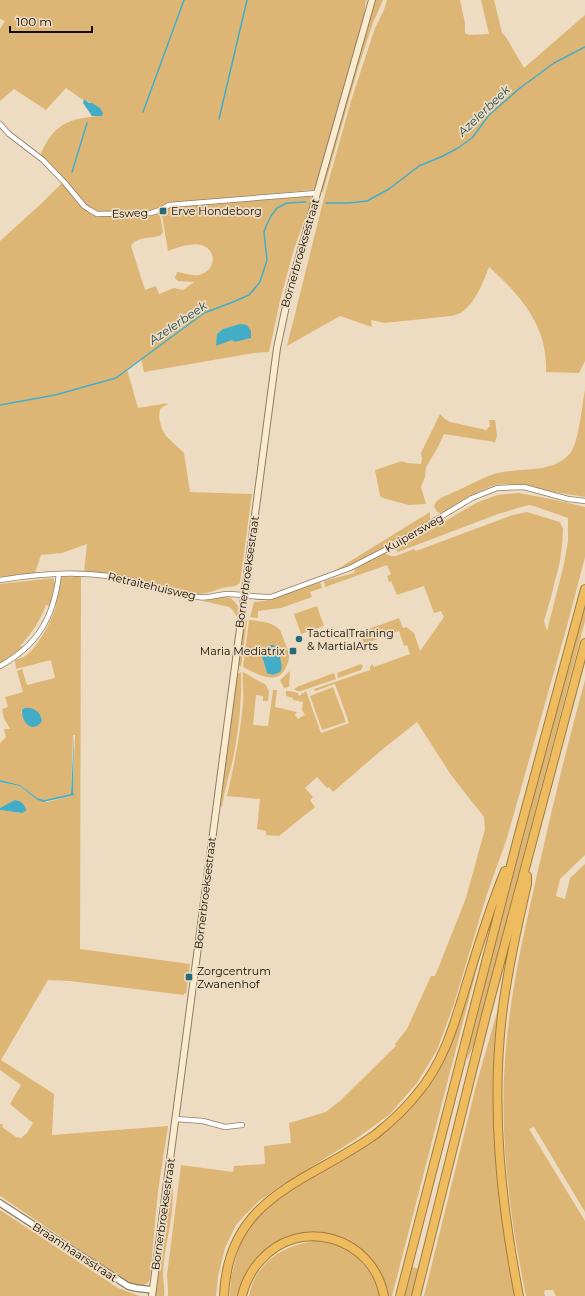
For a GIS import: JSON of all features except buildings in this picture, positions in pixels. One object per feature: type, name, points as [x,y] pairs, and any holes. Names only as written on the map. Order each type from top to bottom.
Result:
[{"type":"highway","points":[[400,1296],[518,838],[585,589]]},
{"type":"highway","points":[[416,1296],[486,1015],[585,643]]},
{"type":"highway","points":[[224,1296],[224,1279],[228,1260],[241,1232],[256,1212],[276,1195],[375,1134],[396,1116],[428,1081],[440,1059],[452,1031],[490,908],[518,838]]},
{"type":"highway","points":[[519,1296],[509,1244],[502,1192],[498,1133],[498,1094],[502,1016],[511,957],[527,884],[527,863]]},
{"type":"highway","points":[[242,1296],[245,1285],[254,1267],[266,1253],[293,1239],[307,1236],[321,1236],[333,1239],[358,1252],[375,1270],[381,1283],[384,1296]]},
{"type":"main road","name":"Bornerbroeksestraat","points":[[153,1293],[244,596],[282,322],[289,292],[372,0]]},
{"type":"street","name":"Esweg","points":[[0,124],[9,134],[43,160],[84,206],[97,214],[151,213],[169,205],[317,193]]},
{"type":"street","name":"Kuipersweg","points":[[244,596],[260,598],[271,597],[350,568],[387,549],[472,498],[497,488],[524,487],[585,502]]},
{"type":"street","name":"Retraitehuisweg","points":[[0,580],[59,574],[84,574],[133,580],[197,597],[228,594],[244,596]]},
{"type":"street","points":[[0,666],[22,652],[40,632],[52,604],[58,584],[59,574]]},
{"type":"street","points":[[176,1120],[203,1121],[225,1127],[242,1125]]},
{"type":"street","name":"Braamhaarsstraat","points":[[0,1203],[128,1286],[153,1293]]},
{"type":"shaded area","points":[[0,0],[366,0],[364,15],[316,186],[313,190],[168,203],[157,209],[146,212],[98,212],[93,210],[82,201],[59,173],[40,156],[53,133],[59,128],[80,118],[102,116],[100,108],[84,99],[83,100],[66,88],[46,110],[14,89],[0,101],[0,29],[5,21],[0,19]]},
{"type":"shaded area","points":[[374,0],[383,0],[373,23],[358,68],[323,192],[320,192]]},
{"type":"shaded area","points":[[387,0],[460,0],[465,23],[465,33],[469,35],[489,34],[481,0],[494,0],[502,33],[506,37],[524,68],[585,15],[585,361],[579,373],[546,372],[542,340],[530,313],[512,289],[489,267],[476,297],[468,307],[457,314],[451,316],[384,323],[371,320],[372,327],[340,316],[287,346],[325,194],[351,101],[375,28]]},
{"type":"shaded area","points":[[62,183],[89,212],[157,213],[160,215],[163,232],[160,236],[140,239],[131,246],[145,290],[156,286],[159,294],[174,288],[183,290],[194,282],[178,281],[175,278],[177,272],[191,275],[205,273],[212,265],[213,260],[210,251],[198,244],[175,248],[168,251],[162,215],[163,209],[169,206],[295,196],[310,196],[312,200],[294,249],[280,301],[269,352],[254,353],[144,372],[141,359],[127,369],[138,408],[169,403],[160,409],[159,418],[166,436],[184,453],[190,492],[252,494],[240,583],[236,586],[196,594],[112,573],[84,572],[87,544],[62,553],[41,555],[35,573],[0,577],[0,241]]},
{"type":"shaded area","points":[[585,390],[585,497],[524,485],[504,484],[495,485],[478,492],[446,512],[438,513],[434,507],[438,500],[483,478],[504,472],[545,467],[563,460],[574,447]]},
{"type":"shaded area","points":[[440,414],[450,422],[486,430],[490,426],[489,420],[495,420],[497,436],[495,442],[444,434],[426,467],[425,477],[421,487],[426,504],[409,505],[380,496],[375,470],[402,461],[421,464],[421,453]]},
{"type":"shaded area","points":[[518,493],[585,507],[585,557],[507,838],[487,894],[453,1007],[437,1050],[417,1083],[390,1114],[356,1139],[276,1189],[258,1202],[236,1225],[225,1248],[218,1276],[216,1296],[168,1296],[167,1275],[181,1165],[233,1172],[234,1166],[265,1164],[264,1146],[291,1143],[289,1123],[326,1112],[341,1100],[396,1046],[395,1044],[407,1029],[431,976],[435,976],[466,898],[485,829],[484,817],[451,775],[417,722],[333,792],[317,777],[305,788],[313,797],[310,800],[315,807],[279,836],[266,835],[266,831],[257,829],[260,799],[227,796],[242,716],[243,672],[266,685],[269,691],[268,701],[263,701],[263,696],[256,695],[253,725],[268,726],[273,690],[277,690],[275,707],[297,712],[295,715],[298,719],[305,715],[302,710],[303,702],[293,700],[293,698],[286,696],[286,691],[298,693],[299,696],[306,691],[321,733],[349,723],[335,684],[315,691],[314,689],[370,670],[372,664],[374,667],[410,654],[407,645],[404,646],[399,631],[364,644],[360,632],[399,618],[403,628],[406,627],[414,633],[420,651],[444,617],[441,611],[434,613],[424,586],[397,595],[391,581],[389,582],[387,576],[391,574],[387,565],[325,587],[324,581],[354,573],[355,569],[384,553],[391,556],[396,556],[414,549],[416,551],[513,515],[527,512],[560,522],[563,529],[560,561],[544,621],[547,631],[564,564],[568,541],[568,518],[528,505],[498,514],[398,552],[396,550],[476,503],[497,495]]},
{"type":"shaded area","points":[[430,512],[430,520],[426,523],[362,560],[331,573]]},
{"type":"shaded area","points":[[62,577],[81,577],[80,949],[190,964],[186,994],[184,993],[184,995],[70,981],[48,980],[1,1060],[54,1094],[52,1135],[168,1126],[158,1191],[150,1278],[148,1283],[141,1286],[131,1284],[0,1196],[0,1124],[3,1124],[2,1127],[16,1137],[21,1138],[27,1133],[33,1123],[10,1104],[21,1085],[0,1070],[0,810],[22,813],[17,800],[0,808],[0,782],[20,786],[36,799],[47,802],[75,795],[73,793],[75,735],[73,735],[71,794],[44,800],[37,798],[20,785],[0,780],[0,743],[6,737],[4,729],[10,729],[4,718],[2,709],[8,707],[5,697],[23,692],[17,671],[22,669],[27,685],[55,678],[51,660],[16,669],[15,660],[26,655],[32,650],[42,636],[56,606],[54,605],[59,582]],"holes":[[[22,710],[41,716],[42,721],[25,721],[21,712]]]},
{"type":"shaded area","points":[[53,578],[55,583],[50,606],[46,605],[35,627],[20,646],[25,648],[0,664],[0,584]]},
{"type":"shaded area","points":[[319,582],[322,588],[310,592],[312,597],[281,608],[258,611],[258,618],[250,617],[254,602],[264,601]]},
{"type":"shaded area","points":[[224,597],[231,598],[238,606],[237,617],[229,607],[203,601]]},
{"type":"shaded area","points":[[585,601],[585,621],[474,1044],[467,1060],[470,1041]]},
{"type":"shaded area","points":[[317,606],[324,626],[301,634],[294,614]]},
{"type":"shaded area","points":[[247,620],[241,667],[238,664],[243,623]]},
{"type":"shaded area","points":[[249,620],[261,621],[277,627],[280,630],[287,647],[289,657],[285,669],[281,674],[277,677],[266,677],[243,667]],"holes":[[[272,645],[277,651],[282,668],[273,675],[266,670],[263,659]]]},
{"type":"shaded area","points":[[361,664],[363,666],[361,670],[338,678],[337,673]]},
{"type":"shaded area","points":[[290,671],[289,687],[284,688],[280,680]]},
{"type":"shaded area","points":[[241,672],[241,703],[237,734],[222,808],[219,803],[236,675]]},
{"type":"shaded area","points":[[334,673],[336,679],[301,691],[294,689],[299,686]]},
{"type":"shaded area","points":[[585,680],[585,855],[560,879],[556,896],[565,899],[570,878],[585,864],[585,1212],[534,1127],[529,1129],[585,1221],[585,1296],[556,1296],[553,1290],[545,1290],[545,1296],[526,1296],[508,1187],[504,1132],[504,1077],[508,1024],[527,918],[555,796]]},
{"type":"shaded area","points":[[333,687],[346,722],[322,730],[310,696]]},
{"type":"shaded area","points":[[478,964],[392,1296],[388,1296],[375,1266],[366,1254],[352,1242],[336,1236],[310,1233],[265,1252],[240,1296],[230,1296],[231,1277],[240,1243],[257,1217],[272,1202],[347,1155],[423,1092]]},
{"type":"shaded area","points":[[503,992],[495,1071],[516,1296],[424,1296],[477,1082]]},
{"type":"shaded area","points":[[171,1174],[173,1199],[164,1262],[164,1296],[156,1296]]},
{"type":"shaded area","points":[[0,1210],[118,1288],[140,1296],[0,1296]]},
{"type":"shaded area","points":[[313,1241],[323,1241],[338,1245],[355,1256],[362,1262],[373,1278],[380,1296],[249,1296],[252,1284],[257,1274],[272,1258],[291,1247]]},
{"type":"shaded area","points":[[412,1267],[419,1269],[412,1296],[404,1296]]},
{"type":"water","points":[[84,99],[100,108],[103,113],[102,116],[92,116],[83,103]]},
{"type":"water","points":[[240,324],[247,325],[251,331],[251,338],[235,342],[232,340],[216,346],[217,334],[223,329]]},
{"type":"water","points":[[274,645],[280,657],[282,668],[280,672],[273,675],[267,673],[262,656],[268,646]]},
{"type":"water","points":[[25,708],[34,709],[40,715],[42,721],[35,727],[31,727],[25,722],[22,710]]},
{"type":"water","points":[[74,734],[73,793],[75,795],[43,802],[36,799],[20,786],[0,782],[0,780],[20,785],[37,798],[44,800],[71,794]]},
{"type":"water","points":[[15,800],[23,804],[26,811],[22,813],[0,810],[0,808]]},
{"type":"waterway","points":[[143,112],[184,0]]},
{"type":"waterway","points":[[219,119],[247,0]]},
{"type":"waterway","name":"Azelerbeek","points":[[326,203],[367,201],[389,189],[419,166],[458,148],[472,138],[489,115],[520,88],[554,63],[585,47]]},
{"type":"waterway","points":[[72,172],[87,123]]},
{"type":"waterway","name":"Azelerbeek","points":[[0,405],[55,395],[116,378],[204,313],[249,295],[260,282],[267,260],[264,232],[271,216],[277,208],[287,203],[306,202]]},
{"type":"place","name":"Erve Hondeborg","points":[[163,211]]},
{"type":"place","name":"TacticalTraining & MartialArts","points":[[299,639]]},
{"type":"place","name":"Maria Mediatrix","points":[[293,651]]},
{"type":"place","name":"Zorgcentrum Zwanenhof","points":[[189,977]]}]
